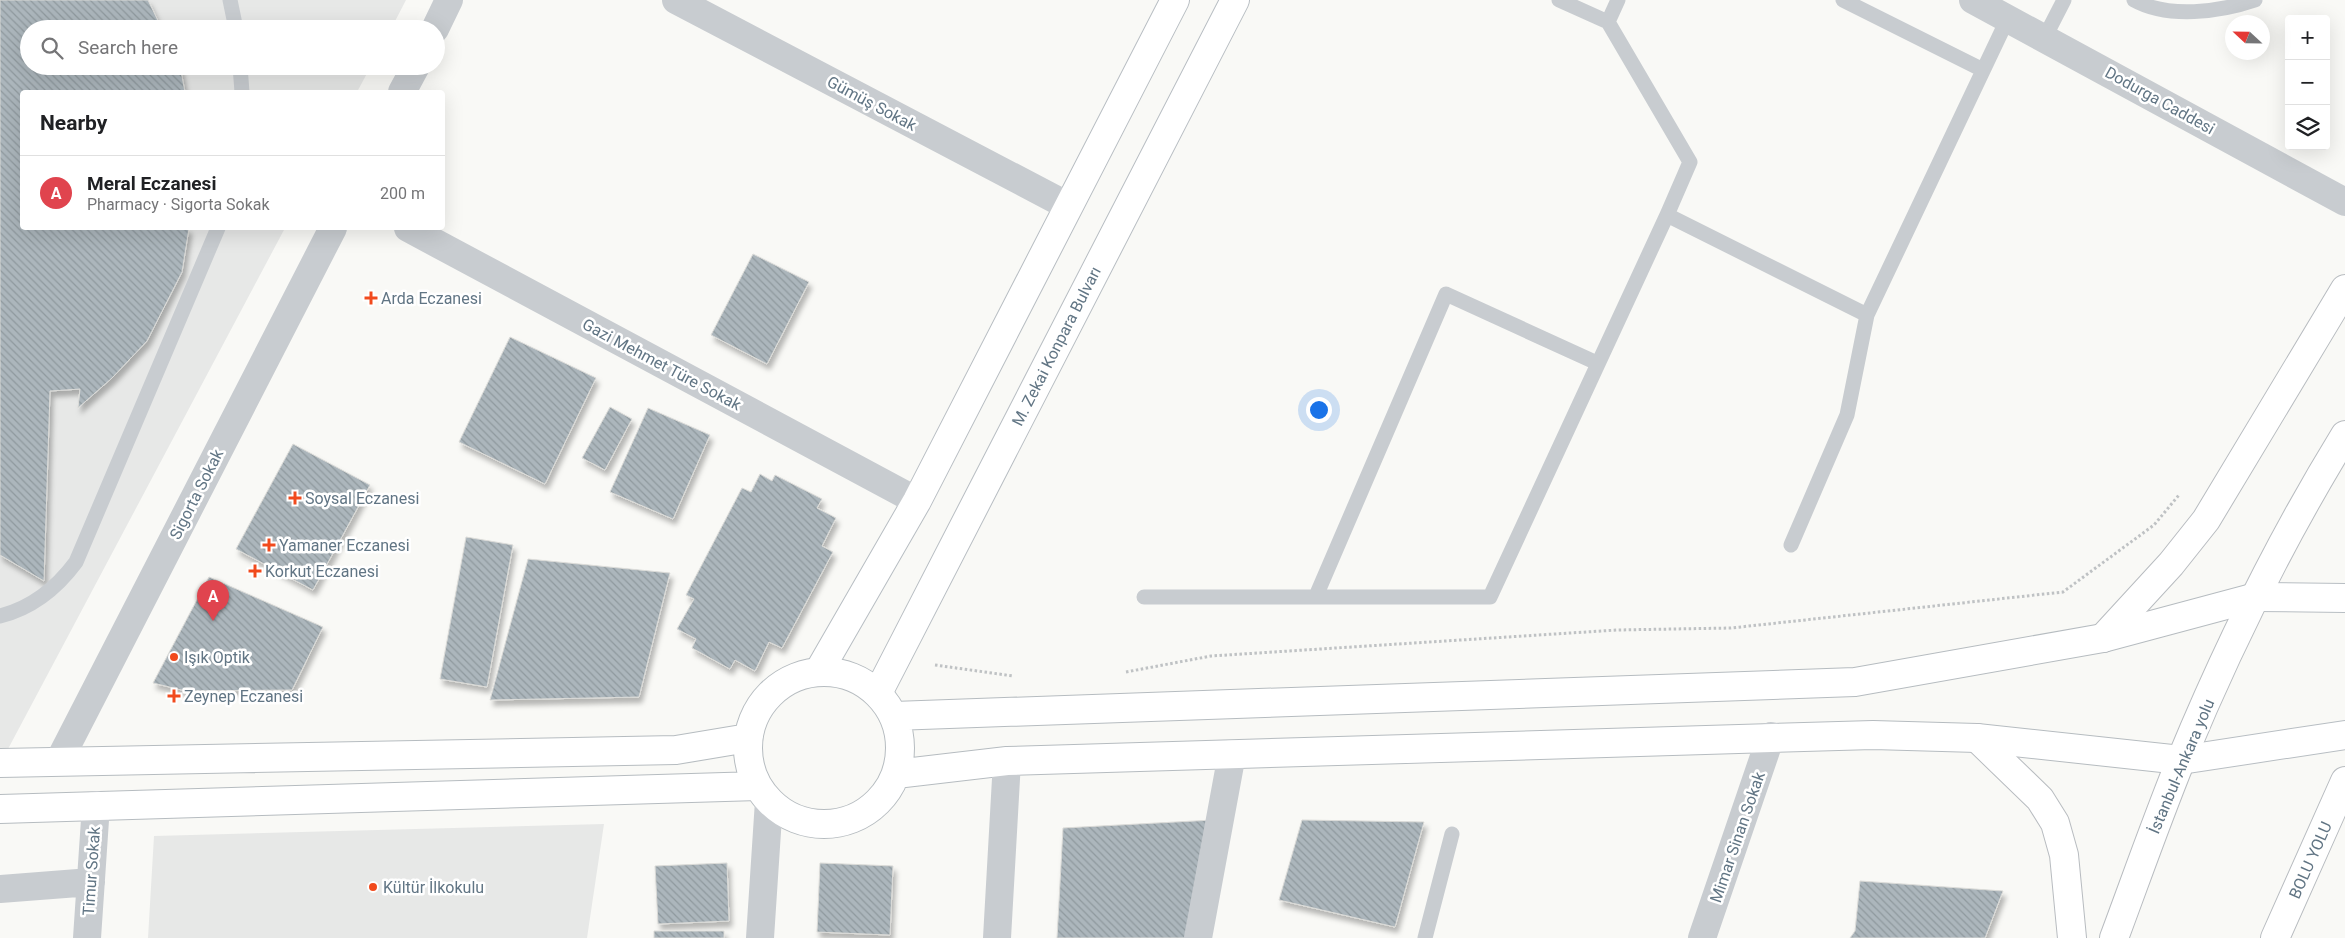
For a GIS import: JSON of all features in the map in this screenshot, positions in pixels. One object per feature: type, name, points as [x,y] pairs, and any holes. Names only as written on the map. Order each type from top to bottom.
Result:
[{"type":"main road","points":[[819,671],[917,501],[1175,0]]},
{"type":"main road","name":"M. Zekai Konpara Bulvarı","points":[[878,693],[1235,0]]},
{"type":"main road","points":[[2103,638],[2171,564],[2206,520],[2345,289]]},
{"type":"main road","name":"İstanbul-Ankara yolu","points":[[2114,938],[2181,760],[2256,597],[2322,473],[2345,435]]},
{"type":"main road","points":[[894,716],[1855,682],[2103,638],[2256,597],[2345,598]]},
{"type":"main road","points":[[819,671],[841,672],[861,680],[878,693],[894,716],[900,735],[901,754],[896,774],[884,796],[864,813],[840,823],[814,824],[790,816],[763,793],[751,771],[748,738],[756,713],[772,692],[794,677],[819,671]]},
{"type":"main road","points":[[896,774],[1007,761],[1873,734],[1977,738],[2181,760],[2345,735]]},
{"type":"main road","points":[[0,763],[676,750],[748,738]]},
{"type":"main road","points":[[1977,738],[2040,799],[2055,823],[2064,855],[2072,938]]},
{"type":"main road","name":"BOLU YOLU","points":[[2275,938],[2345,782]]},
{"type":"main road","points":[[0,808],[763,793]]},
{"type":"street","points":[[439,20],[449,0]]},
{"type":"street","name":"Gümüş Sokak","points":[[676,0],[1068,206]]},
{"type":"street","name":"Dodurga Caddesi","points":[[1973,0],[2345,202]]},
{"type":"street","points":[[403,90],[411,75]]},
{"type":"street","name":"Sigorta Sokak","points":[[59,761],[332,230]]},
{"type":"street","name":"Gazi Mehmet Türe Sokak","points":[[412,230],[917,501]]},
{"type":"street","name":"Mimar Sinan Sokak","points":[[1702,938],[1771,736]]},
{"type":"street","points":[[1198,938],[1232,754]]},
{"type":"street","points":[[997,938],[1007,761]]},
{"type":"street","points":[[760,938],[763,793]]},
{"type":"street","name":"Timur Sokak","points":[[87,938],[96,805]]},
{"type":"street","points":[[0,889],[91,882]]},
{"type":"lane","points":[[230,0],[234,20]]},
{"type":"lane","points":[[1144,597],[1490,597],[1690,162],[1608,22],[1559,0]]},
{"type":"lane","points":[[1608,22],[1618,0]]},
{"type":"lane","points":[[1843,0],[1984,70]]},
{"type":"lane","points":[[2045,38],[2064,0]]},
{"type":"lane","points":[[2134,0],[2168,10],[2201,11],[2236,6],[2255,0]]},
{"type":"lane","points":[[1791,545],[1847,415],[1867,315],[2008,18]]},
{"type":"lane","points":[[241,75],[242,90]]},
{"type":"lane","points":[[1667,215],[1867,315]]},
{"type":"lane","points":[[0,616],[35,603],[66,575],[76,562],[217,230]]},
{"type":"lane","points":[[1316,596],[1446,294],[1597,363]]},
{"type":"lane","points":[[1425,938],[1452,834]]},
{"type":"path","points":[[1124,672],[1211,656],[1617,630],[1731,628],[2063,592],[2154,525],[2183,490]]},
{"type":"path","points":[[935,665],[1018,676]]},
{"type":"shaded area","points":[[0,0],[406,0],[396,20],[20,20],[20,75],[366,75],[358,90],[20,90],[20,230],[284,230],[8,749],[0,749]]},
{"type":"shaded area","name":"Kültür İlkokulu","points":[[604,824],[587,938],[148,938],[154,836]]},
{"type":"building","points":[[0,0],[148,0],[158,20],[20,20],[20,75],[182,75],[185,90],[20,90],[20,230],[189,230],[182,272],[147,341],[112,378],[78,408],[80,389],[50,391],[44,581],[0,555]]},
{"type":"building","points":[[753,254],[809,282],[767,364],[711,335]]},
{"type":"building","points":[[510,337],[596,378],[545,484],[459,442]]},
{"type":"building","points":[[610,407],[632,419],[605,470],[582,458]]},
{"type":"building","points":[[648,408],[710,435],[673,519],[610,492]]},
{"type":"building","points":[[293,444],[370,485],[313,590],[236,549]]},
{"type":"building","points":[[760,474],[772,481],[775,475],[822,499],[817,508],[836,518],[822,546],[833,552],[782,648],[769,642],[755,671],[735,660],[730,669],[692,648],[696,639],[677,629],[694,599],[686,595],[742,488],[751,492]]},
{"type":"building","points":[[466,537],[513,545],[487,687],[440,679]]},
{"type":"building","points":[[528,559],[670,573],[639,697],[490,700]]},
{"type":"building","points":[[209,577],[323,627],[292,690],[186,691],[153,683]]},
{"type":"building","points":[[1213,820],[1188,938],[1057,938],[1063,828]]},
{"type":"building","points":[[1302,820],[1424,822],[1395,927],[1279,900]]},
{"type":"building","points":[[727,863],[729,921],[658,924],[655,866]]},
{"type":"building","points":[[820,863],[893,866],[890,935],[817,932]]},
{"type":"building","points":[[1860,881],[2003,891],[1985,938],[1850,938],[1855,931]]},
{"type":"building","points":[[654,931],[724,931],[724,938],[654,938]]},
{"type":"place","name":"Arda Eczanesi","points":[[371,298]]},
{"type":"place","name":"Soysal Eczanesi","points":[[295,498]]},
{"type":"place","name":"Yamaner Eczanesi","points":[[269,545]]},
{"type":"place","name":"Korkut Eczanesi","points":[[255,571]]},
{"type":"place","name":"Meral Eczanesi","points":[[213,621]]},
{"type":"place","name":"Işık Optik","points":[[174,657]]},
{"type":"place","name":"Zeynep Eczanesi","points":[[174,696]]},
{"type":"place","name":"Kültür İlkokulu","points":[[373,887]]}]
